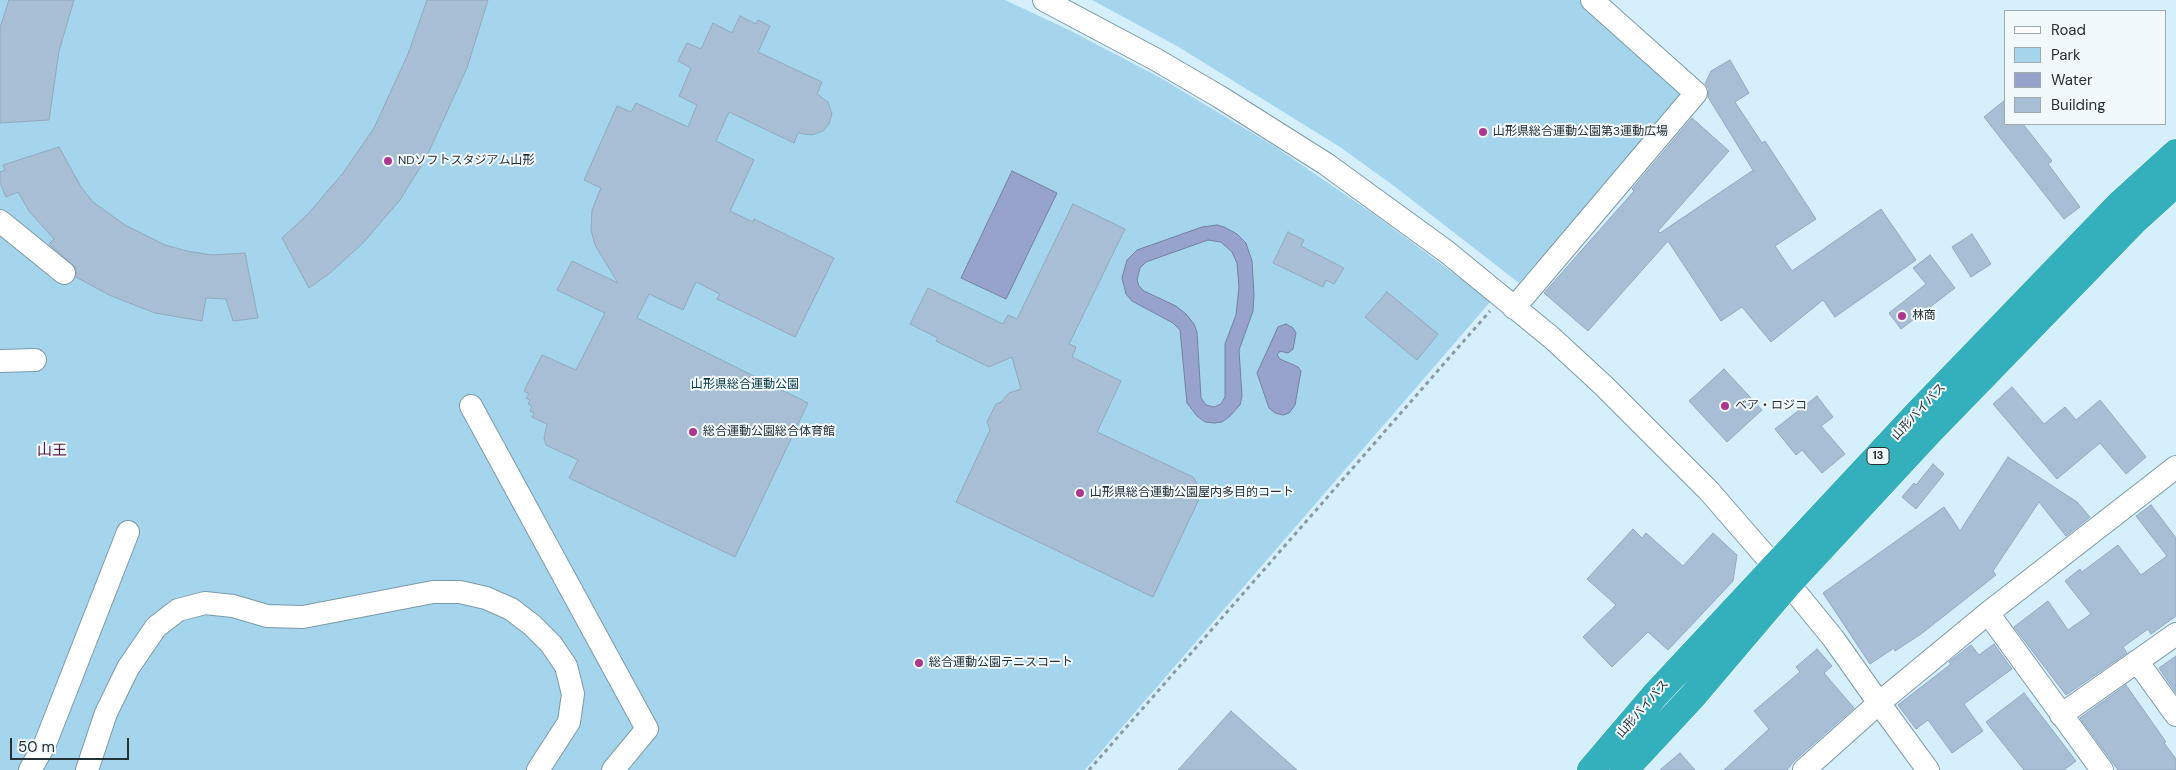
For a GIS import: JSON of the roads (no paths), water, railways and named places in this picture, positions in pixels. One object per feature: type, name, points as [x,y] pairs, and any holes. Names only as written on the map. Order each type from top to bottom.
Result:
[{"type":"highway","name":"山形バイパス","points":[[1624,770],[1692,697],[1781,576],[1927,404],[2121,203],[2176,153]]},
{"type":"highway","name":"山形バイパス","points":[[1592,770],[1655,695],[1781,576],[1936,424],[2135,220],[2176,183]]},
{"type":"street","points":[[1044,0],[1081,8],[1155,59],[1220,97],[1326,164],[1447,252],[1552,338],[1604,386],[1708,491],[1833,638],[1928,770]]},
{"type":"street","points":[[1508,303],[1696,93],[1592,0]]},
{"type":"street","points":[[4,222],[64,273]]},
{"type":"street","points":[[0,361],[35,360]]},
{"type":"street","points":[[471,406],[647,730],[613,770]]},
{"type":"street","points":[[1804,770],[1878,703],[1988,613],[2176,467]]},
{"type":"street","points":[[30,770],[45,744],[128,532]]},
{"type":"street","points":[[87,770],[106,713],[128,668],[156,627],[178,610],[205,603],[232,606],[267,616],[303,617],[433,592],[460,592],[486,598],[511,609],[532,625],[551,644],[566,666],[572,694],[569,722],[538,770]]},
{"type":"street","points":[[1988,613],[2102,770]]},
{"type":"street","points":[[2061,715],[2176,634]]},
{"type":"street","points":[[2137,660],[2176,715]]},
{"type":"water","points":[[1012,171],[1057,193],[1006,299],[961,278]]},
{"type":"water","points":[[1217,225],[1237,234],[1246,243],[1252,261],[1253,311],[1239,350],[1242,396],[1240,405],[1222,422],[1214,423],[1205,422],[1197,416],[1187,403],[1180,330],[1173,323],[1132,301],[1126,294],[1122,278],[1127,260],[1137,250],[1202,227]],"holes":[[[1208,240],[1221,242],[1232,252],[1237,263],[1239,287],[1236,315],[1225,344],[1225,397],[1221,404],[1214,407],[1206,405],[1201,398],[1197,332],[1194,324],[1176,306],[1144,291],[1139,286],[1137,280],[1140,268],[1146,262]]]},
{"type":"water","points":[[1286,324],[1293,328],[1296,333],[1293,349],[1288,353],[1280,351],[1277,355],[1280,359],[1298,367],[1301,371],[1295,405],[1289,413],[1283,415],[1275,413],[1269,408],[1257,373],[1278,327]]},
{"type":"place","name":"山形県総合運動公園第3運動広場","points":[[1483,132]]},
{"type":"place","name":"NDソフトスタジアム山形","points":[[388,161]]},
{"type":"place","name":"林商","points":[[1902,316]]},
{"type":"place","name":"ベア・ロジコ","points":[[1725,406]]},
{"type":"place","name":"総合運動公園総合体育館","points":[[693,432]]},
{"type":"place","name":"山形県総合運動公園屋内多目的コート","points":[[1080,493]]},
{"type":"place","name":"総合運動公園テニスコート","points":[[919,663]]},
{"type":"district","name":"山王","points":[[52,451]]},
{"type":"park label","name":"山形県総合運動公園","points":[[745,385]]}]
